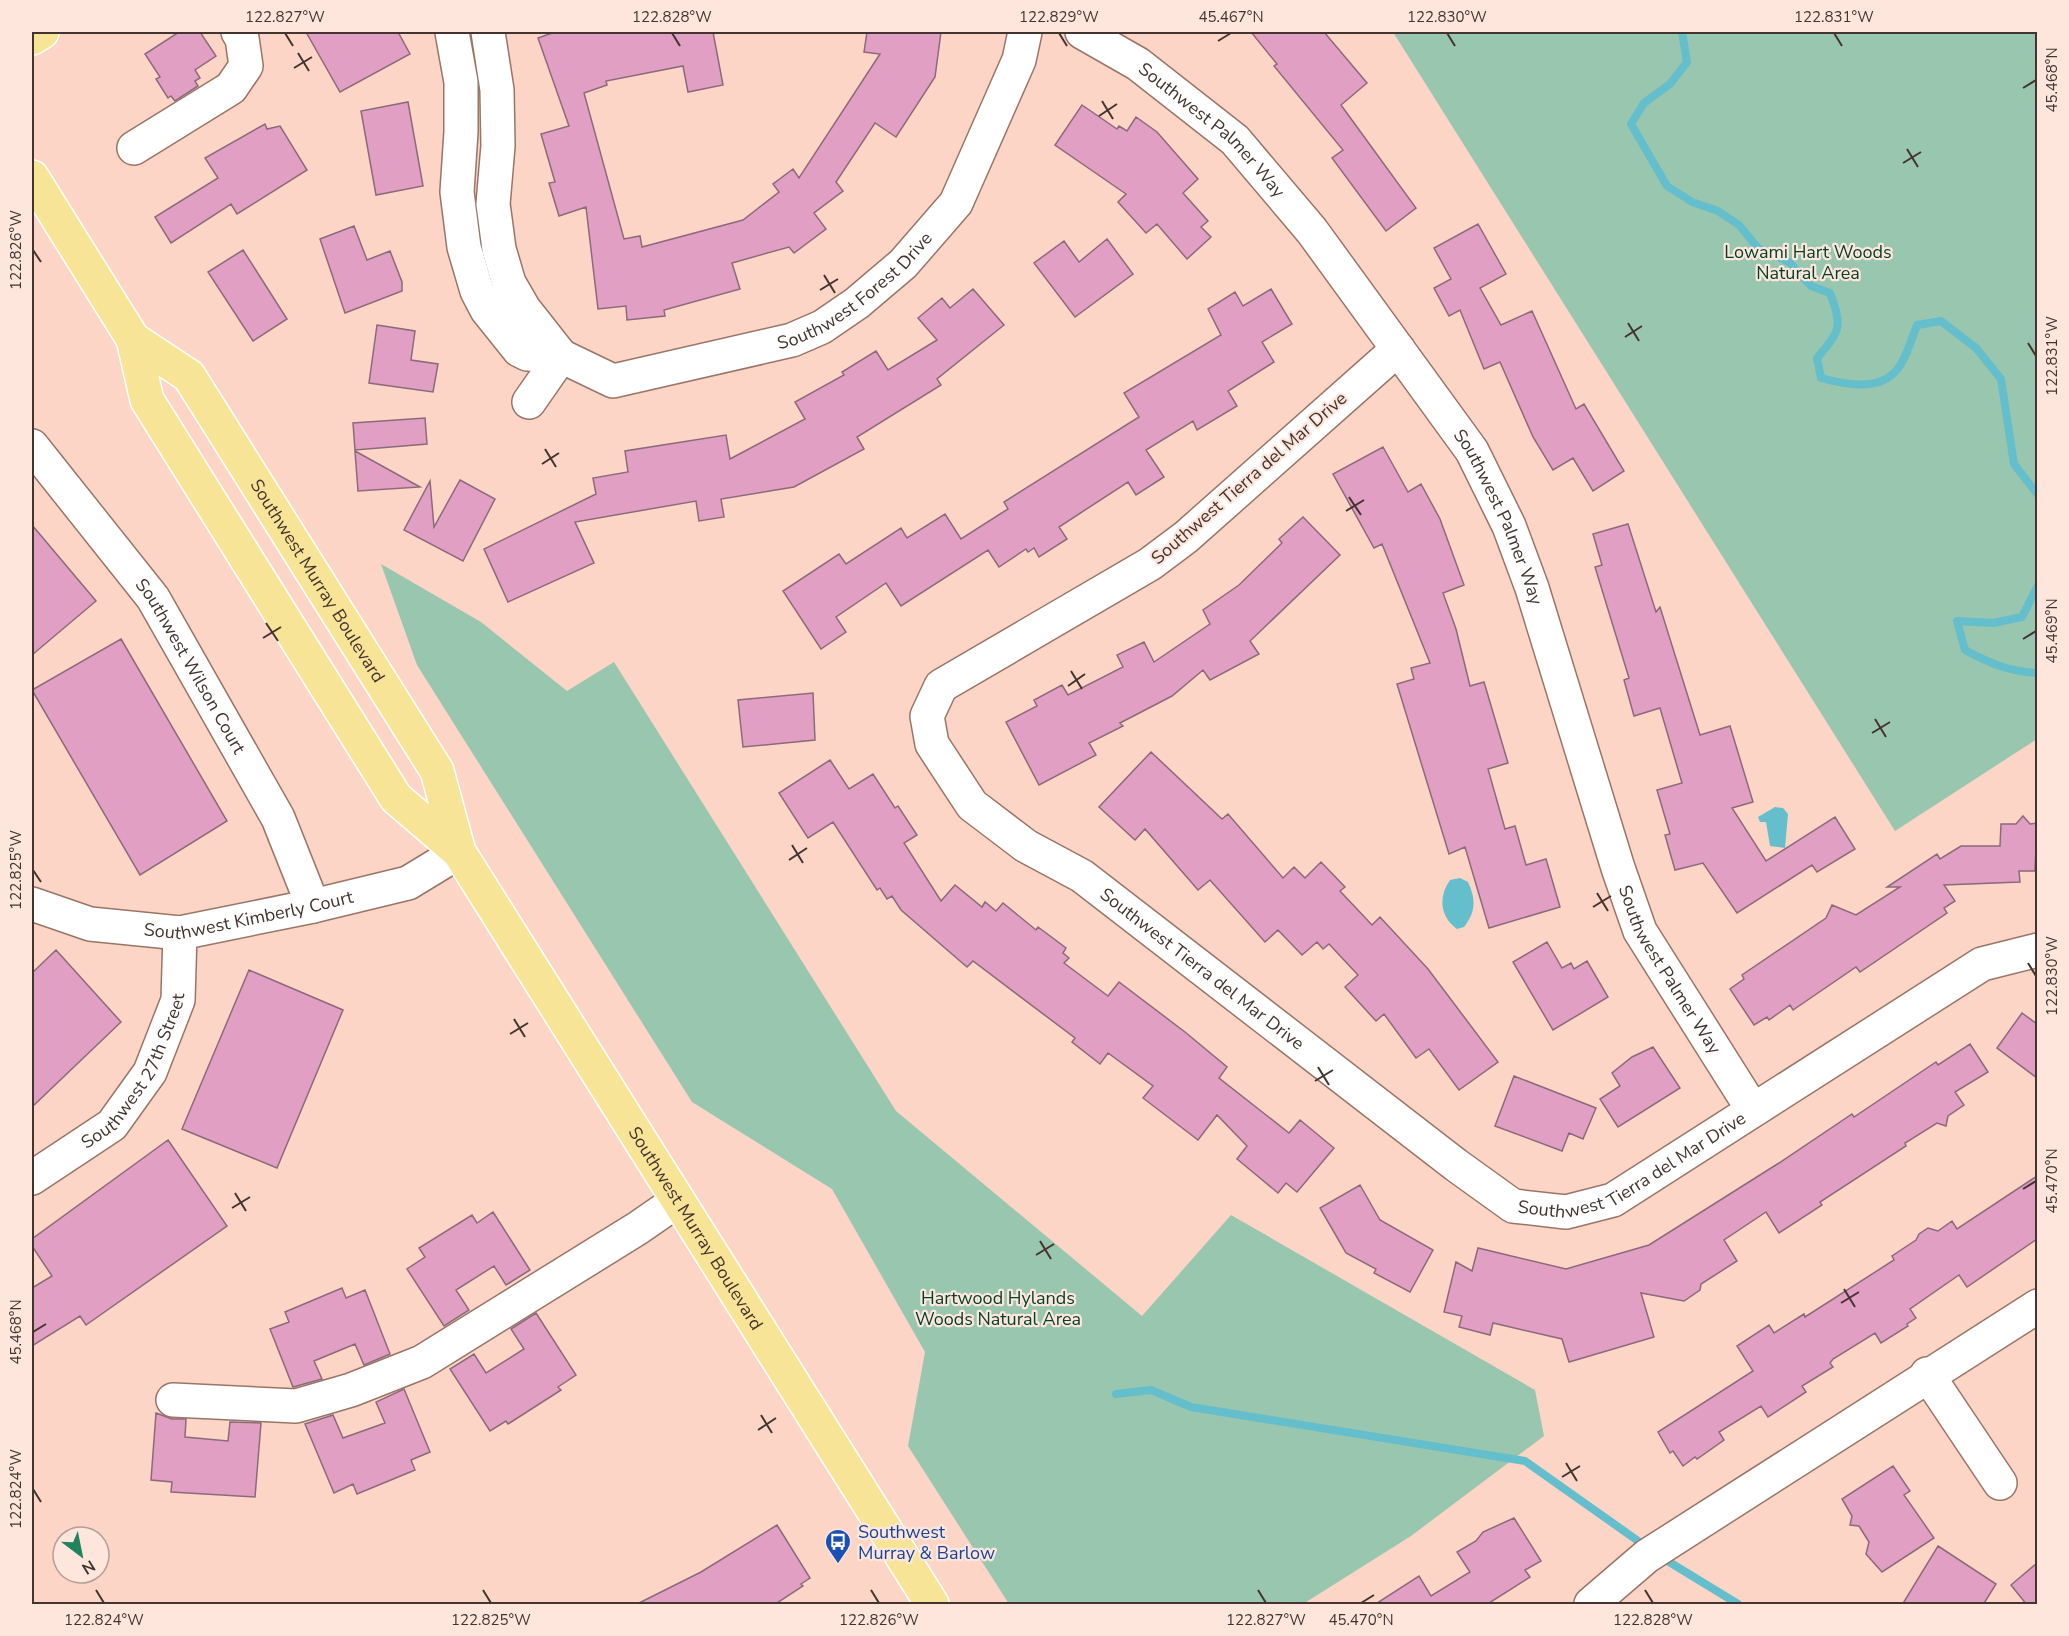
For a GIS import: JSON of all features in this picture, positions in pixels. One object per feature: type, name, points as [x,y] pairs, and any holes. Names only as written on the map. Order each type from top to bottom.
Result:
[{"type":"main road","points":[[32,38],[42,32]]},
{"type":"main road","name":"Southwest Murray Boulevard","points":[[32,177],[133,339],[147,400],[396,798],[459,852]]},
{"type":"main road","name":"Southwest Murray Boulevard","points":[[133,339],[189,376],[437,771],[459,852],[677,1201],[921,1601]]},
{"type":"street","points":[[134,148],[231,88],[246,66],[242,38],[238,32]]},
{"type":"street","name":"Southwest Forest Drive","points":[[452,32],[461,82],[461,132],[457,192],[464,247],[477,291],[487,310],[519,350],[527,354],[561,356],[613,381],[792,340],[822,327],[857,303],[903,264],[956,203],[1019,60],[1024,32]]},
{"type":"street","name":"Southwest Forest Drive","points":[[488,32],[497,90],[498,146],[493,204],[499,249],[514,292],[561,356]]},
{"type":"street","name":"Southwest Palmer Way","points":[[1082,32],[1138,64],[1234,140],[1312,231],[1472,451],[1509,526],[1532,588],[1618,868],[1640,931],[1753,1110]]},
{"type":"street","name":"Southwest Tierra del Mar Drive","points":[[1398,349],[1186,537],[1150,564],[941,686],[927,716],[932,744],[972,805],[1026,846],[1082,876],[1456,1165],[1513,1206],[1566,1212],[1613,1200],[1982,964],[2037,950]]},
{"type":"street","points":[[529,402],[561,356]]},
{"type":"street","name":"Southwest Wilson Court","points":[[32,446],[153,598],[278,818],[313,906]]},
{"type":"street","name":"Southwest Kimberly Court","points":[[32,904],[90,924],[180,933],[313,906],[408,883],[459,852]]},
{"type":"street","name":"Southwest 27th Street","points":[[32,1178],[112,1125],[150,1072],[178,1000],[180,933]]},
{"type":"street","points":[[173,1400],[296,1406],[351,1390],[422,1362],[677,1201]]},
{"type":"street","points":[[1591,1605],[1627,1571],[1680,1534],[1927,1374],[2037,1306]]},
{"type":"street","points":[[1927,1374],[2000,1483]]},
{"type":"green space","name":"Lowami Hart Woods Natural Area","points":[[1393,32],[2037,32],[2037,739],[1895,831]]},
{"type":"green space","name":"Hartwood Hylands Woods Natural Area","points":[[381,564],[481,622],[567,691],[614,662],[896,1111],[1142,1316],[1231,1215],[1535,1390],[1544,1436],[1411,1536],[1303,1604],[1009,1604],[908,1446],[925,1352],[832,1189],[692,1102],[417,665]]},
{"type":"water","points":[[1775,807],[1783,808],[1788,814],[1785,848],[1770,846],[1766,822],[1760,822],[1758,817]]},
{"type":"water","points":[[1460,878],[1468,882],[1474,905],[1471,916],[1464,927],[1457,929],[1447,919],[1442,900],[1450,880]]},
{"type":"building","points":[[179,32],[200,32],[216,56],[195,70],[200,78],[195,81],[198,86],[175,101],[171,96],[168,98],[156,79],[160,77],[145,54]]},
{"type":"building","points":[[306,32],[398,32],[410,54],[340,92]]},
{"type":"building","points":[[555,32],[713,32],[723,85],[688,92],[683,66],[606,81],[607,85],[584,93],[624,239],[640,236],[642,247],[743,220],[779,192],[773,184],[793,169],[799,178],[880,54],[864,52],[867,32],[941,32],[935,77],[896,137],[875,123],[836,182],[843,191],[814,213],[826,229],[794,253],[789,247],[732,263],[740,289],[664,310],[665,316],[627,320],[626,306],[598,309],[586,207],[559,216],[549,183],[555,182],[541,134],[569,126],[538,38]]},
{"type":"building","points":[[1251,32],[1324,32],[1367,83],[1341,105],[1416,208],[1386,231],[1332,158],[1343,150],[1274,66],[1277,64]]},
{"type":"building","points":[[408,102],[423,186],[376,195],[361,111]]},
{"type":"building","points":[[1082,105],[1117,129],[1119,126],[1127,131],[1136,117],[1157,132],[1198,179],[1183,193],[1208,221],[1201,227],[1211,237],[1187,259],[1157,224],[1146,233],[1118,202],[1126,194],[1055,145]]},
{"type":"building","points":[[265,124],[267,129],[280,126],[307,170],[237,214],[231,204],[171,243],[155,217],[218,178],[205,158]]},
{"type":"building","points":[[1478,224],[1506,274],[1480,288],[1501,325],[1532,311],[1576,409],[1584,404],[1624,471],[1593,491],[1573,458],[1553,470],[1533,437],[1500,362],[1484,369],[1460,310],[1449,316],[1434,288],[1451,279],[1434,248]]},
{"type":"building","points":[[354,226],[367,260],[390,251],[402,282],[402,291],[345,313],[320,239]]},
{"type":"building","points":[[1107,239],[1133,274],[1075,317],[1034,263],[1064,241],[1079,262]]},
{"type":"building","points":[[243,250],[287,319],[253,341],[208,272]]},
{"type":"building","points":[[973,289],[1004,325],[937,379],[941,385],[857,437],[864,449],[794,487],[721,499],[724,517],[699,521],[696,501],[575,522],[594,563],[508,602],[484,549],[596,494],[593,478],[628,472],[625,451],[726,435],[730,459],[805,419],[795,402],[844,375],[842,372],[876,351],[888,370],[937,340],[918,318],[942,298],[950,308]]},
{"type":"building","points":[[1271,289],[1292,324],[1262,342],[1274,362],[1228,391],[1237,406],[1197,430],[1193,421],[1146,450],[1164,477],[1136,495],[1128,482],[1059,527],[1067,539],[1039,557],[1034,548],[1028,552],[1026,549],[999,567],[988,550],[901,606],[886,583],[836,617],[846,632],[821,649],[783,591],[839,554],[846,564],[901,528],[907,538],[945,514],[961,539],[1008,509],[1004,502],[1139,417],[1124,393],[1221,335],[1208,309],[1235,292],[1243,306]]},
{"type":"building","points":[[377,325],[415,331],[411,360],[438,364],[433,392],[369,383]]},
{"type":"building","points":[[425,418],[427,444],[355,450],[353,423]]},
{"type":"building","points":[[1383,447],[1408,492],[1421,484],[1440,519],[1464,585],[1443,593],[1456,629],[1470,686],[1484,682],[1508,763],[1488,769],[1505,829],[1515,826],[1526,865],[1546,859],[1560,907],[1489,928],[1465,847],[1449,854],[1397,684],[1414,679],[1411,668],[1430,663],[1382,544],[1374,548],[1333,474]]},
{"type":"building","points":[[355,451],[420,487],[358,491]]},
{"type":"building","points":[[460,480],[495,499],[463,561],[404,530],[430,481],[434,527]]},
{"type":"building","points":[[1303,517],[1340,555],[1250,641],[1259,654],[1210,680],[1203,670],[1172,696],[1120,723],[1123,726],[1089,743],[1096,755],[1039,785],[1006,722],[1037,706],[1034,700],[1062,685],[1068,695],[1123,667],[1117,655],[1144,642],[1154,662],[1210,624],[1203,610],[1239,585],[1282,543],[1279,539]]},
{"type":"building","points":[[1628,524],[1656,612],[1660,607],[1700,735],[1730,726],[1753,802],[1732,808],[1766,861],[1835,817],[1855,849],[1817,872],[1812,865],[1737,913],[1703,863],[1675,870],[1665,835],[1670,834],[1657,790],[1682,783],[1660,708],[1634,716],[1624,680],[1629,678],[1595,567],[1602,565],[1593,534]]},
{"type":"building","points":[[32,525],[96,601],[32,655]]},
{"type":"building","points":[[121,639],[227,821],[140,875],[32,690]]},
{"type":"building","points":[[813,693],[815,740],[743,747],[738,700]]},
{"type":"building","points":[[1151,752],[1222,819],[1228,814],[1283,878],[1294,867],[1305,878],[1321,862],[1345,887],[1340,891],[1372,925],[1380,917],[1428,969],[1498,1062],[1459,1090],[1429,1049],[1416,1058],[1384,1014],[1376,1021],[1345,987],[1358,975],[1329,944],[1323,949],[1317,942],[1302,955],[1278,930],[1265,942],[1210,880],[1198,890],[1145,829],[1135,840],[1099,807]]},
{"type":"building","points":[[830,760],[849,789],[873,774],[895,808],[898,806],[917,835],[904,843],[941,901],[955,885],[982,907],[985,902],[996,911],[1003,903],[1036,930],[1038,927],[1066,948],[1063,953],[1069,958],[1064,963],[1108,996],[1119,982],[1185,1032],[1227,1067],[1219,1078],[1289,1133],[1300,1120],[1334,1148],[1297,1192],[1286,1183],[1278,1193],[1237,1159],[1247,1146],[1217,1115],[1198,1140],[1143,1098],[1153,1086],[1108,1053],[1100,1064],[1072,1042],[1075,1038],[973,961],[967,967],[901,910],[892,896],[887,899],[880,888],[877,890],[833,822],[808,838],[779,793]]},
{"type":"building","points":[[2023,816],[2030,824],[2037,823],[2035,871],[2019,871],[2020,882],[1944,885],[1955,901],[1944,908],[1947,913],[1860,972],[1856,967],[1793,1010],[1790,1005],[1769,1020],[1767,1017],[1754,1025],[1730,989],[1744,979],[1742,975],[1826,918],[1832,905],[1856,915],[1900,887],[1887,887],[1937,854],[1940,859],[1961,846],[2000,846],[2001,824],[2016,824]]},
{"type":"building","points":[[1547,942],[1562,968],[1571,963],[1574,969],[1587,961],[1608,997],[1553,1030],[1513,962]]},
{"type":"building","points":[[56,950],[121,1022],[32,1107],[32,973]]},
{"type":"building","points":[[249,970],[343,1010],[277,1168],[182,1129]]},
{"type":"building","points":[[2022,1013],[2037,1024],[2037,1078],[1997,1048]]},
{"type":"building","points":[[1970,1044],[1988,1072],[1955,1092],[1964,1105],[1948,1116],[1946,1126],[1937,1123],[1905,1143],[1906,1146],[1820,1202],[1822,1205],[1779,1233],[1766,1212],[1724,1240],[1737,1261],[1701,1284],[1700,1290],[1684,1301],[1641,1293],[1654,1337],[1569,1362],[1562,1339],[1493,1323],[1490,1335],[1459,1327],[1462,1316],[1444,1312],[1456,1262],[1472,1271],[1478,1248],[1566,1269],[1649,1245],[1852,1114],[1854,1117],[1936,1062],[1938,1065]]},
{"type":"building","points":[[1653,1047],[1680,1088],[1618,1127],[1600,1099],[1620,1086],[1612,1073],[1632,1057]]},
{"type":"building","points":[[1514,1076],[1596,1108],[1583,1139],[1569,1133],[1562,1151],[1495,1126]]},
{"type":"building","points":[[168,1140],[227,1226],[86,1325],[80,1316],[32,1346],[32,1288],[52,1276],[32,1246],[32,1239]]},
{"type":"building","points":[[2037,1176],[2037,1239],[1967,1287],[1959,1275],[1910,1309],[1916,1318],[1907,1324],[1908,1326],[1881,1343],[1875,1333],[1833,1359],[1830,1363],[1833,1367],[1802,1386],[1806,1392],[1768,1417],[1761,1406],[1719,1432],[1724,1440],[1697,1459],[1695,1457],[1683,1466],[1673,1451],[1670,1453],[1658,1432],[1753,1371],[1737,1346],[1769,1325],[1774,1333],[1804,1314],[1805,1317],[1894,1260],[1892,1256],[1916,1240],[1919,1234],[1928,1228],[1938,1231],[1952,1221],[1957,1229]]},
{"type":"building","points":[[1360,1185],[1380,1220],[1433,1250],[1410,1292],[1374,1273],[1376,1269],[1346,1253],[1320,1208]]},
{"type":"building","points":[[493,1212],[530,1270],[506,1285],[494,1266],[456,1290],[469,1310],[444,1326],[407,1269],[425,1257],[419,1248],[472,1215],[477,1223]]},
{"type":"building","points":[[342,1288],[346,1298],[365,1290],[390,1354],[364,1365],[355,1344],[314,1361],[322,1379],[293,1387],[270,1329],[289,1322],[285,1312]]},
{"type":"building","points":[[536,1313],[576,1375],[558,1387],[561,1390],[508,1424],[506,1421],[490,1431],[450,1369],[474,1354],[486,1373],[524,1349],[511,1329]]},
{"type":"building","points":[[404,1389],[430,1452],[411,1460],[415,1470],[357,1494],[353,1484],[334,1493],[305,1424],[333,1415],[343,1438],[385,1423],[376,1402]]},
{"type":"building","points":[[156,1413],[172,1419],[186,1419],[185,1437],[228,1441],[230,1422],[261,1423],[255,1497],[171,1492],[172,1482],[151,1480]]},
{"type":"building","points":[[1893,1466],[1910,1491],[1904,1495],[1934,1538],[1882,1572],[1866,1554],[1869,1542],[1859,1526],[1850,1525],[1852,1516],[1842,1499]]},
{"type":"building","points":[[1514,1518],[1541,1561],[1525,1570],[1530,1577],[1486,1605],[1374,1605],[1419,1576],[1431,1596],[1470,1572],[1457,1552],[1476,1541],[1483,1532]]},
{"type":"building","points":[[777,1525],[810,1578],[801,1584],[803,1586],[774,1605],[635,1605],[701,1572]]},
{"type":"building","points":[[1938,1546],[1996,1584],[1983,1605],[1902,1605]]},
{"type":"building","points":[[2037,1563],[2037,1605],[2027,1605],[2011,1585]]},
{"type":"waterway","points":[[1682,32],[1687,62],[1670,84],[1644,103],[1631,124],[1667,186],[1692,202],[1718,211],[1739,225],[1758,248],[1789,262],[1811,286],[1830,293],[1838,322],[1835,335],[1817,358],[1821,378],[1853,384],[1875,383],[1885,379],[1901,364],[1917,325],[1941,321],[1976,348],[2001,379],[2014,464],[2038,495]]},
{"type":"waterway","points":[[2038,585],[2022,617],[1993,623],[1957,621],[1965,650],[2000,666],[2038,673]]},
{"type":"waterway","points":[[1116,1394],[1151,1390],[1191,1407],[1525,1461],[1648,1548]]},
{"type":"waterway","points":[[1661,1557],[1738,1604]]},
{"type":"place","name":"Southwest Murray & Barlow","points":[[838,1565]]}]
